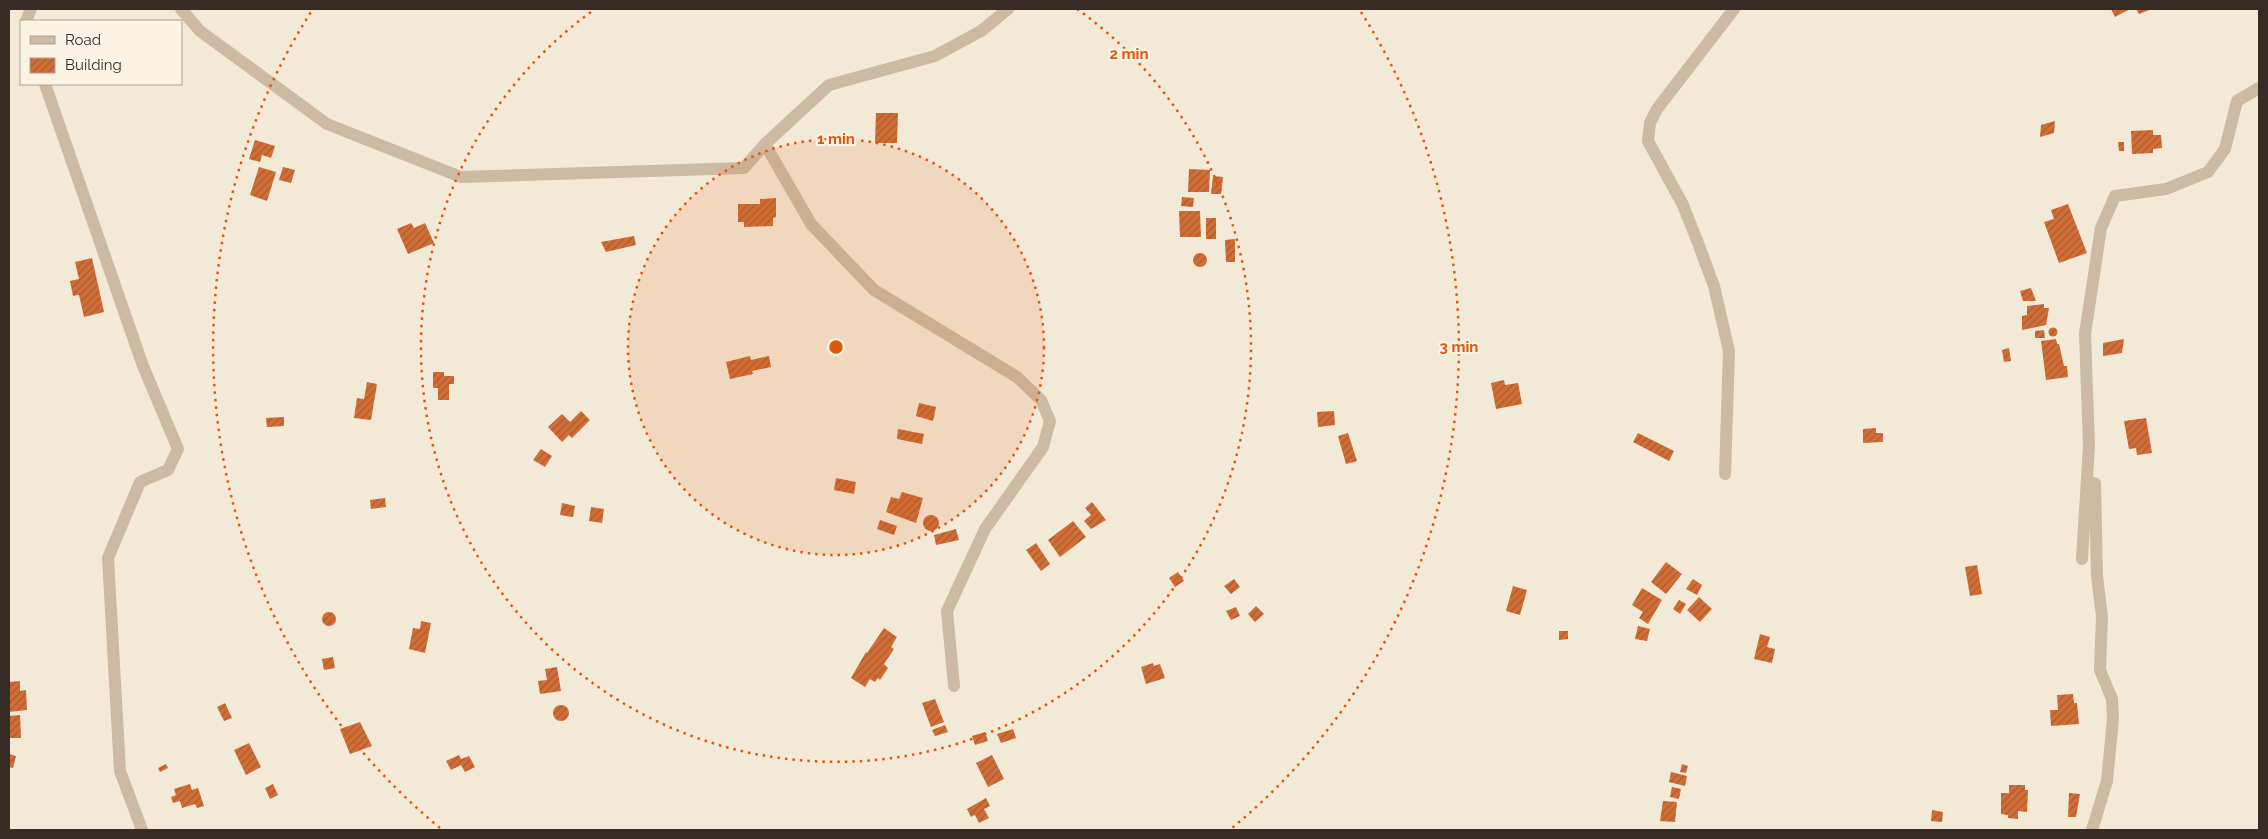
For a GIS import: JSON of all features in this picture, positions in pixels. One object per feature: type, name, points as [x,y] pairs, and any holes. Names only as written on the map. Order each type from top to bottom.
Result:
[{"type":"street","points":[[180,9],[200,31],[327,124],[461,177],[744,168],[765,144],[829,85],[935,56],[981,30],[1008,9]]},
{"type":"street","points":[[1725,474],[1729,351],[1714,286],[1683,205],[1648,141],[1650,123],[1656,109],[1734,9]]},
{"type":"street","points":[[45,85],[143,366],[178,450],[168,470],[140,482],[108,558],[120,771],[142,830]]},
{"type":"street","points":[[2082,559],[2089,446],[2084,334],[2101,228],[2115,196],[2166,189],[2208,172],[2225,149],[2237,101],[2259,88]]},
{"type":"street","points":[[765,144],[811,224],[874,290],[1017,377],[1042,400],[1050,421],[1043,447],[985,529],[948,611],[954,686]]},
{"type":"street","points":[[2089,446],[2094,472],[2097,576],[2102,617],[2100,670],[2112,698],[2108,781],[2092,830]]},
{"type":"building","points":[[2111,9],[2130,9],[2115,17]]},
{"type":"building","points":[[2136,9],[2152,9],[2139,14]]},
{"type":"building","points":[[876,113],[898,113],[897,143],[875,143]]},
{"type":"building","points":[[2055,121],[2054,133],[2040,137],[2041,125]]},
{"type":"building","points":[[2153,130],[2153,135],[2161,135],[2162,148],[2153,149],[2153,153],[2132,154],[2131,131]]},
{"type":"building","points":[[255,140],[275,146],[271,158],[262,155],[260,162],[249,159]]},
{"type":"building","points":[[2118,142],[2124,142],[2124,151],[2119,151]]},
{"type":"building","points":[[259,167],[276,172],[267,201],[250,195]]},
{"type":"building","points":[[283,167],[295,170],[291,183],[279,180]]},
{"type":"building","points":[[1189,169],[1210,170],[1209,192],[1188,192]]},
{"type":"building","points":[[1213,176],[1223,177],[1221,194],[1211,194]]},
{"type":"building","points":[[1182,197],[1194,198],[1193,207],[1181,206]]},
{"type":"building","points":[[776,198],[776,217],[773,218],[773,226],[744,227],[744,222],[738,222],[738,204],[760,204],[760,199]]},
{"type":"building","points":[[2068,204],[2087,253],[2059,263],[2044,222],[2054,219],[2051,210]]},
{"type":"building","points":[[1179,211],[1200,211],[1201,237],[1180,237]]},
{"type":"building","points":[[1206,218],[1216,218],[1216,239],[1206,239]]},
{"type":"building","points":[[411,223],[414,228],[425,223],[434,243],[408,254],[397,229]]},
{"type":"building","points":[[634,236],[636,245],[606,252],[601,242]]},
{"type":"building","points":[[1235,239],[1235,262],[1226,262],[1225,240]]},
{"type":"building","points":[[1200,253],[1205,255],[1207,260],[1205,265],[1200,267],[1195,265],[1193,260],[1195,255]]},
{"type":"building","points":[[92,258],[104,312],[84,317],[79,295],[73,296],[70,281],[79,279],[75,262]]},
{"type":"building","points":[[2031,288],[2036,301],[2023,301],[2020,291]]},
{"type":"building","points":[[2044,304],[2044,308],[2049,308],[2046,325],[2022,330],[2022,316],[2027,315],[2027,306]]},
{"type":"building","points":[[2053,327],[2058,332],[2053,337],[2048,332]]},
{"type":"building","points":[[2044,330],[2045,338],[2035,338],[2035,331]]},
{"type":"building","points":[[2056,339],[2064,366],[2067,366],[2068,377],[2046,380],[2041,341]]},
{"type":"building","points":[[2124,339],[2122,353],[2103,356],[2103,343]]},
{"type":"building","points":[[2009,348],[2011,361],[2004,362],[2002,350]]},
{"type":"building","points":[[750,356],[751,360],[769,356],[771,367],[752,371],[753,374],[730,379],[726,362]]},
{"type":"building","points":[[433,372],[444,372],[444,376],[454,376],[454,384],[449,384],[449,400],[438,400],[438,388],[433,388]]},
{"type":"building","points":[[1504,380],[1505,385],[1518,383],[1522,404],[1496,409],[1491,383]]},
{"type":"building","points":[[367,382],[377,384],[371,420],[354,418],[357,398],[364,399]]},
{"type":"building","points":[[919,403],[936,407],[933,421],[916,416]]},
{"type":"building","points":[[581,411],[590,420],[572,438],[569,435],[562,442],[548,427],[562,414],[570,422]]},
{"type":"building","points":[[1334,411],[1335,425],[1318,427],[1317,412]]},
{"type":"building","points":[[284,417],[284,426],[267,427],[266,418]]},
{"type":"building","points":[[2146,418],[2152,453],[2137,455],[2136,448],[2129,449],[2124,421]]},
{"type":"building","points":[[1876,428],[1876,433],[1883,433],[1883,442],[1863,443],[1863,429]]},
{"type":"building","points":[[898,429],[924,434],[922,444],[897,439]]},
{"type":"building","points":[[1348,433],[1357,461],[1346,464],[1338,436]]},
{"type":"building","points":[[1638,433],[1674,451],[1669,461],[1633,442]]},
{"type":"building","points":[[541,449],[552,456],[545,467],[533,460]]},
{"type":"building","points":[[836,478],[856,482],[854,494],[834,490]]},
{"type":"building","points":[[902,492],[923,498],[916,523],[886,512],[891,497],[899,499]]},
{"type":"building","points":[[385,498],[386,507],[371,509],[370,500]]},
{"type":"building","points":[[1092,502],[1106,520],[1091,529],[1084,521],[1091,515],[1085,508]]},
{"type":"building","points":[[562,503],[575,506],[573,517],[560,515]]},
{"type":"building","points":[[591,507],[604,509],[602,523],[589,521]]},
{"type":"building","points":[[931,515],[939,523],[931,531],[923,523]]},
{"type":"building","points":[[880,520],[897,526],[894,535],[877,529]]},
{"type":"building","points":[[1073,521],[1086,537],[1060,557],[1048,540]]},
{"type":"building","points":[[956,529],[959,540],[936,545],[934,535]]},
{"type":"building","points":[[1036,543],[1050,564],[1041,571],[1026,550]]},
{"type":"building","points":[[1666,562],[1682,574],[1666,594],[1651,582]]},
{"type":"building","points":[[1977,565],[1982,594],[1970,596],[1965,567]]},
{"type":"building","points":[[1178,572],[1184,581],[1175,587],[1169,578]]},
{"type":"building","points":[[1234,579],[1240,587],[1231,594],[1224,586]]},
{"type":"building","points":[[1693,579],[1702,585],[1697,595],[1686,589]]},
{"type":"building","points":[[1513,586],[1527,590],[1520,615],[1506,611]]},
{"type":"building","points":[[1642,588],[1662,600],[1648,624],[1639,618],[1643,612],[1632,605]]},
{"type":"building","points":[[1699,597],[1712,609],[1700,622],[1687,610]]},
{"type":"building","points":[[1679,600],[1686,604],[1680,614],[1673,609]]},
{"type":"building","points":[[1256,606],[1264,614],[1255,622],[1248,614]]},
{"type":"building","points":[[1236,607],[1240,616],[1231,620],[1226,611]]},
{"type":"building","points":[[329,612],[334,614],[336,619],[334,624],[329,626],[324,624],[322,619],[324,614]]},
{"type":"building","points":[[421,621],[431,623],[425,653],[409,649],[413,628],[420,629]]},
{"type":"building","points":[[1638,626],[1650,629],[1647,641],[1635,639]]},
{"type":"building","points":[[884,628],[897,637],[891,647],[894,649],[884,664],[888,668],[880,680],[878,678],[875,682],[870,679],[865,687],[851,678],[866,652]]},
{"type":"building","points":[[1559,631],[1568,631],[1568,639],[1559,640]]},
{"type":"building","points":[[1760,634],[1770,637],[1767,647],[1775,649],[1772,663],[1754,659]]},
{"type":"building","points":[[333,657],[335,668],[324,670],[322,659]]},
{"type":"building","points":[[1153,663],[1154,666],[1160,664],[1165,678],[1146,684],[1141,667]]},
{"type":"building","points":[[557,667],[561,691],[540,694],[538,681],[547,680],[545,669]]},
{"type":"building","points":[[20,681],[20,691],[26,690],[27,710],[9,712],[9,682]]},
{"type":"building","points":[[2073,694],[2074,703],[2077,703],[2079,724],[2051,726],[2050,710],[2058,710],[2057,695]]},
{"type":"building","points":[[935,699],[944,722],[931,727],[922,703]]},
{"type":"building","points":[[225,703],[232,718],[224,721],[217,707]]},
{"type":"building","points":[[558,705],[564,705],[569,710],[567,719],[558,721],[553,716],[553,710]]},
{"type":"building","points":[[20,715],[21,738],[9,738],[9,716]]},
{"type":"building","points":[[360,722],[372,746],[350,754],[340,729]]},
{"type":"building","points":[[945,725],[948,732],[935,736],[932,730]]},
{"type":"building","points":[[1013,729],[1016,738],[1001,743],[997,734]]},
{"type":"building","points":[[985,732],[988,741],[975,745],[972,736]]},
{"type":"building","points":[[249,743],[261,767],[246,775],[234,750]]},
{"type":"building","points":[[9,754],[16,756],[13,768],[9,767]]},
{"type":"building","points":[[459,755],[461,759],[469,756],[475,767],[465,772],[461,765],[451,770],[446,761]]},
{"type":"building","points":[[992,755],[1004,779],[988,787],[976,763]]},
{"type":"building","points":[[166,764],[168,768],[160,772],[158,768]]},
{"type":"building","points":[[1682,764],[1688,766],[1686,773],[1680,772]]},
{"type":"building","points":[[1671,772],[1687,776],[1685,786],[1669,782]]},
{"type":"building","points":[[190,784],[192,790],[198,788],[204,806],[197,808],[195,804],[182,808],[180,801],[173,803],[171,797],[176,795],[174,789]]},
{"type":"building","points":[[273,784],[278,795],[270,799],[265,788]]},
{"type":"building","points":[[2009,785],[2025,785],[2025,790],[2028,790],[2027,812],[2018,811],[2018,819],[2008,818],[2008,815],[2001,814],[2001,793],[2009,793]]},
{"type":"building","points":[[1672,787],[1681,789],[1679,799],[1670,797]]},
{"type":"building","points":[[2069,793],[2080,794],[2076,817],[2068,817]]},
{"type":"building","points":[[986,798],[990,806],[984,809],[989,818],[979,823],[975,815],[971,817],[967,809]]},
{"type":"building","points":[[1663,801],[1677,802],[1675,822],[1660,821]]},
{"type":"building","points":[[1932,810],[1943,812],[1942,822],[1931,821]]}]
